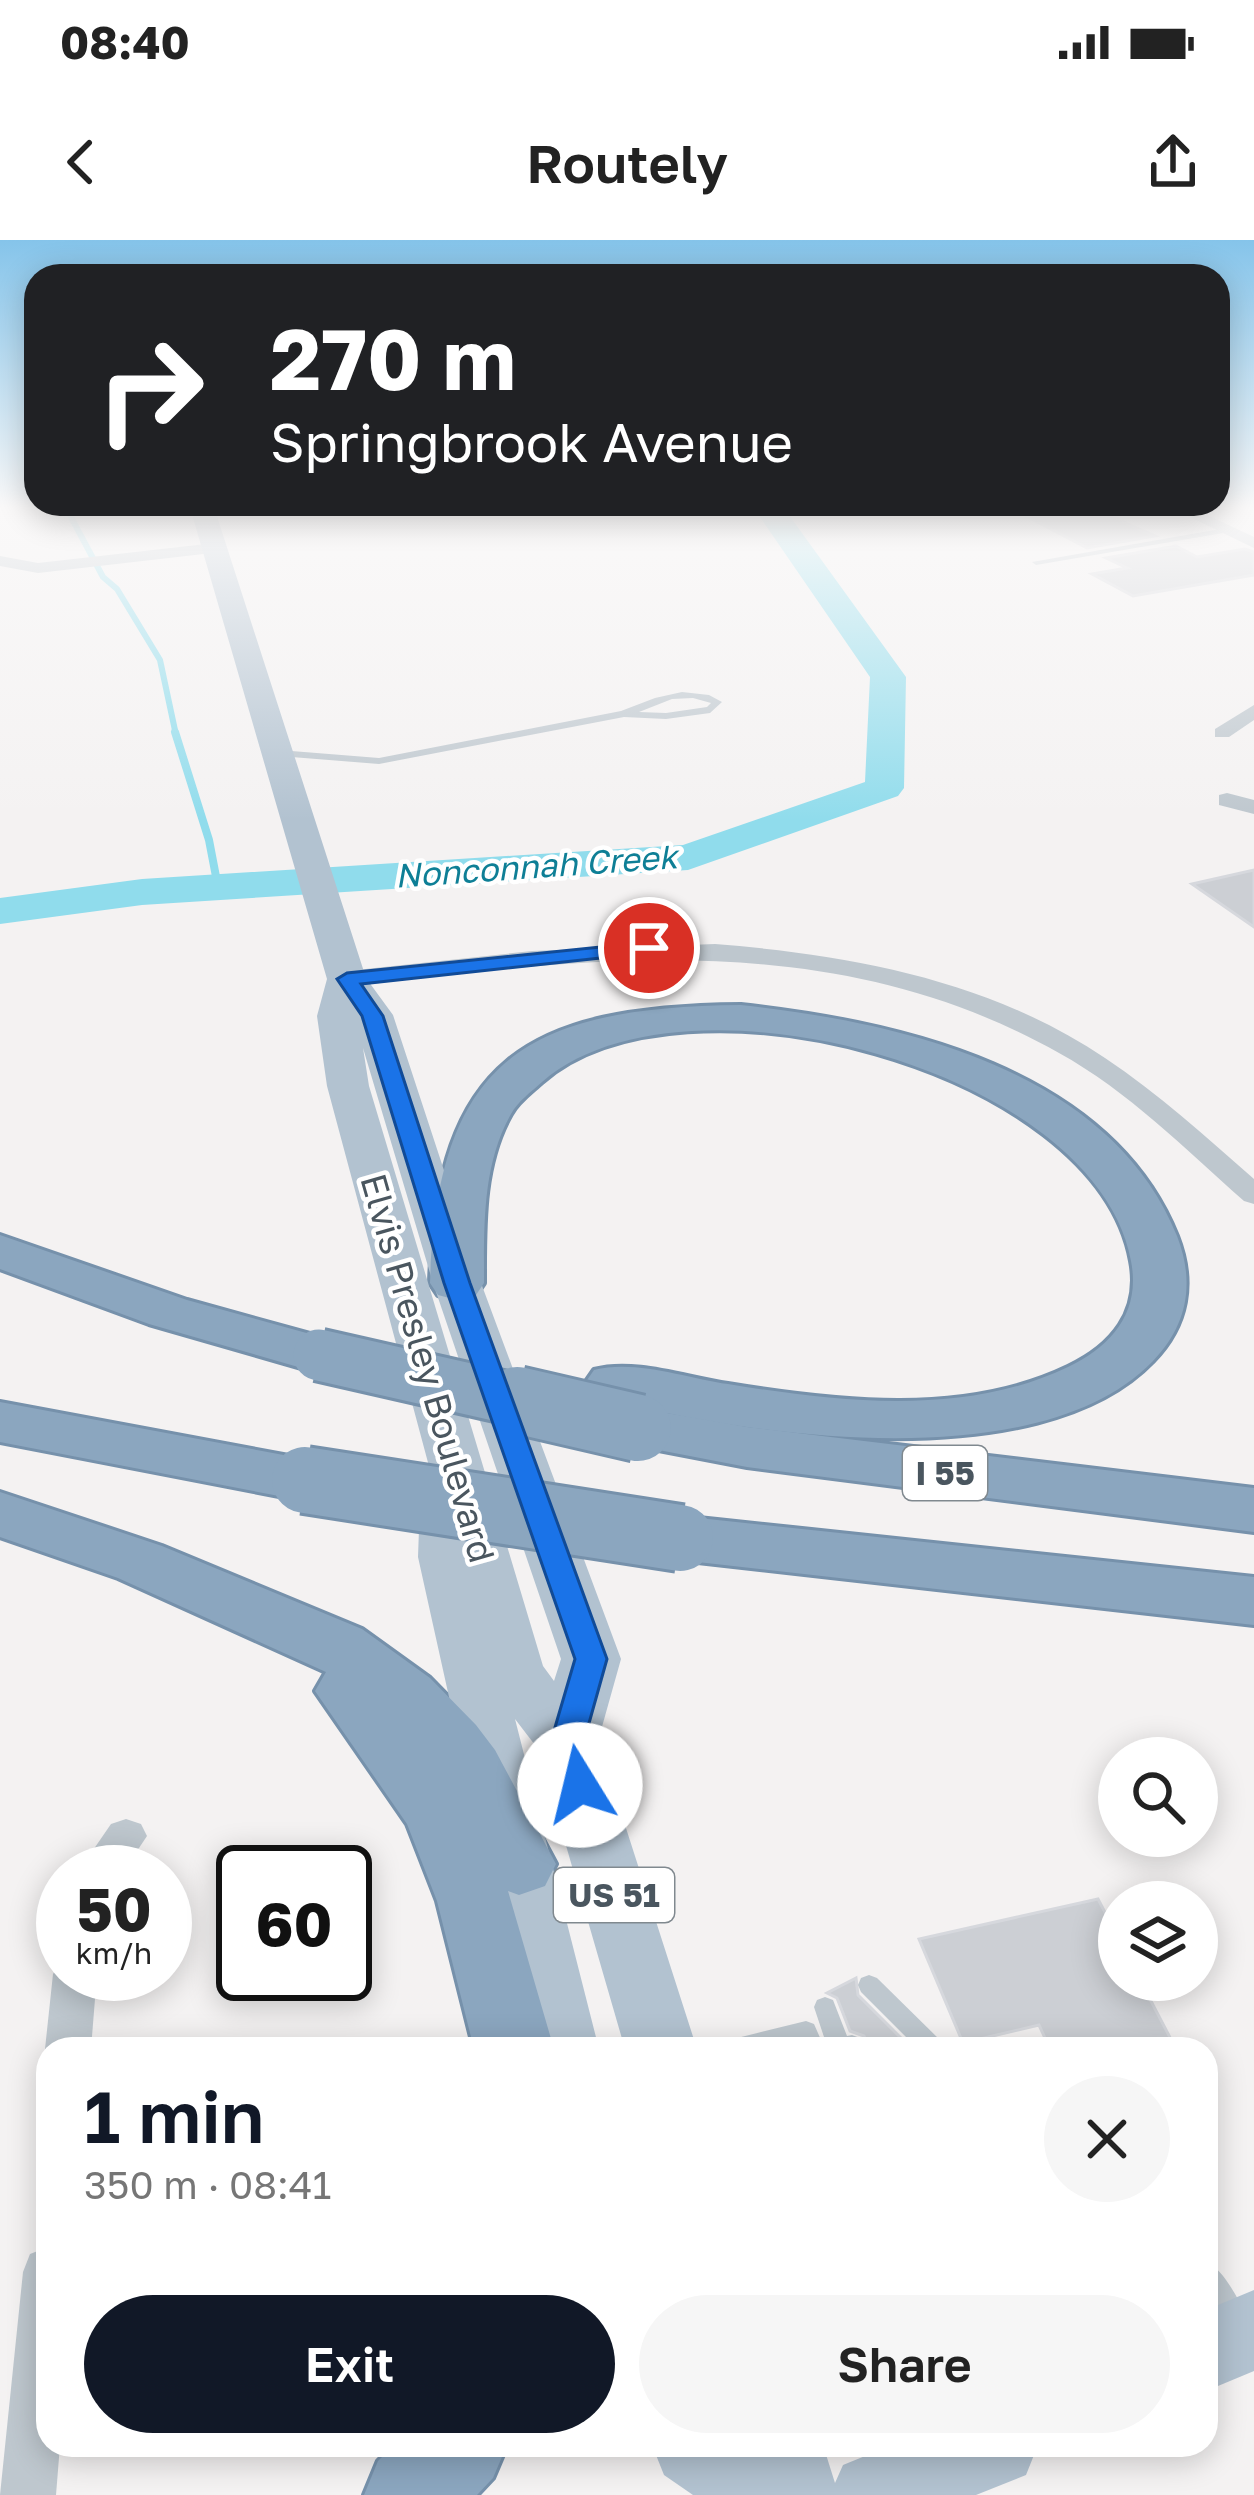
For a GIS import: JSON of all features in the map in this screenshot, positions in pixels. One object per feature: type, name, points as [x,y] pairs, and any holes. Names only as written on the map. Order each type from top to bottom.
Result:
[{"type":"highway","points":[[457,1283],[466,1164],[473,1139],[503,1090],[552,1052],[591,1036],[633,1024],[699,1018],[852,1034],[994,1083],[1038,1109],[1102,1162],[1129,1196],[1161,1268],[1162,1297],[1151,1328],[1132,1350],[1111,1368],[1068,1390],[1021,1405],[953,1416],[866,1418],[626,1406]]},
{"type":"highway","name":"I 55","points":[[0,1251],[149,1305],[297,1349],[626,1406],[794,1453],[1254,1510]]},
{"type":"highway","points":[[0,1422],[305,1480],[680,1538],[1254,1601]]},
{"type":"highway","points":[[0,1514],[235,1601],[269,1621],[330,1672],[385,1728],[424,1783],[453,1838],[478,1903],[511,2037]]},
{"type":"highway","points":[[269,1621],[339,1647],[406,1697],[470,1770],[519,1864]]},
{"type":"highway","points":[[412,2495],[448,2457]]},
{"type":"main road","name":"Elvis Presley Boulevard","points":[[234,609],[344,966],[373,1016],[457,1283],[591,1659],[567,1741]]},
{"type":"main road","name":"Elvis Presley Boulevard","points":[[344,966],[337,1016],[348,1086],[515,1674],[567,1741],[657,2037]]},
{"type":"main road","points":[[449,1444],[446,1557],[560,2037]]},
{"type":"main road","points":[[711,2457],[766,2495]]},
{"type":"main road","points":[[785,2457],[796,2495]]},
{"type":"main road","points":[[873,2495],[966,2457]]},
{"type":"street","points":[[1222,733],[1254,711]]},
{"type":"street","points":[[1227,800],[1254,807]]},
{"type":"street","points":[[344,966],[649,948],[790,957],[860,969],[959,998],[1066,1045],[1129,1087],[1254,1195]]},
{"type":"street","points":[[120,1845],[126,1837]]},
{"type":"street","points":[[69,2037],[72,2001]]},
{"type":"street","points":[[28,2495],[36,2406]]},
{"type":"lane","points":[[278,753],[379,761],[624,714],[675,694],[703,694],[717,702],[710,710],[666,716],[624,714]]},
{"type":"lane","points":[[868,1985],[920,2037]]},
{"type":"lane","points":[[826,2007],[842,2037]]},
{"type":"lane","points":[[896,2022],[916,2037]]},
{"type":"lane","points":[[782,2037],[806,2031],[808,2037]]},
{"type":"building","points":[[1254,870],[1254,927],[1192,884]]},
{"type":"building","points":[[1098,1899],[1098,2001],[1151,2001],[1170,2037],[1044,2037],[1039,2025],[988,2037],[960,2037],[919,1939]]},
{"type":"building","points":[[856,1978],[858,1995],[900,2037],[864,2037],[850,2031],[837,1998],[827,1993]]},
{"type":"waterway","points":[[129,609],[160,660],[176,735]]},
{"type":"waterway","name":"Nonconnah Creek","points":[[0,911],[142,892],[688,857],[884,788],[888,677],[840,609]]},
{"type":"waterway","points":[[175,732],[209,840],[218,887]]},
{"type":"route","points":[[580,1785],[567,1741],[591,1659],[457,1283],[373,1016],[347,979],[572,952],[649,948]]}]
